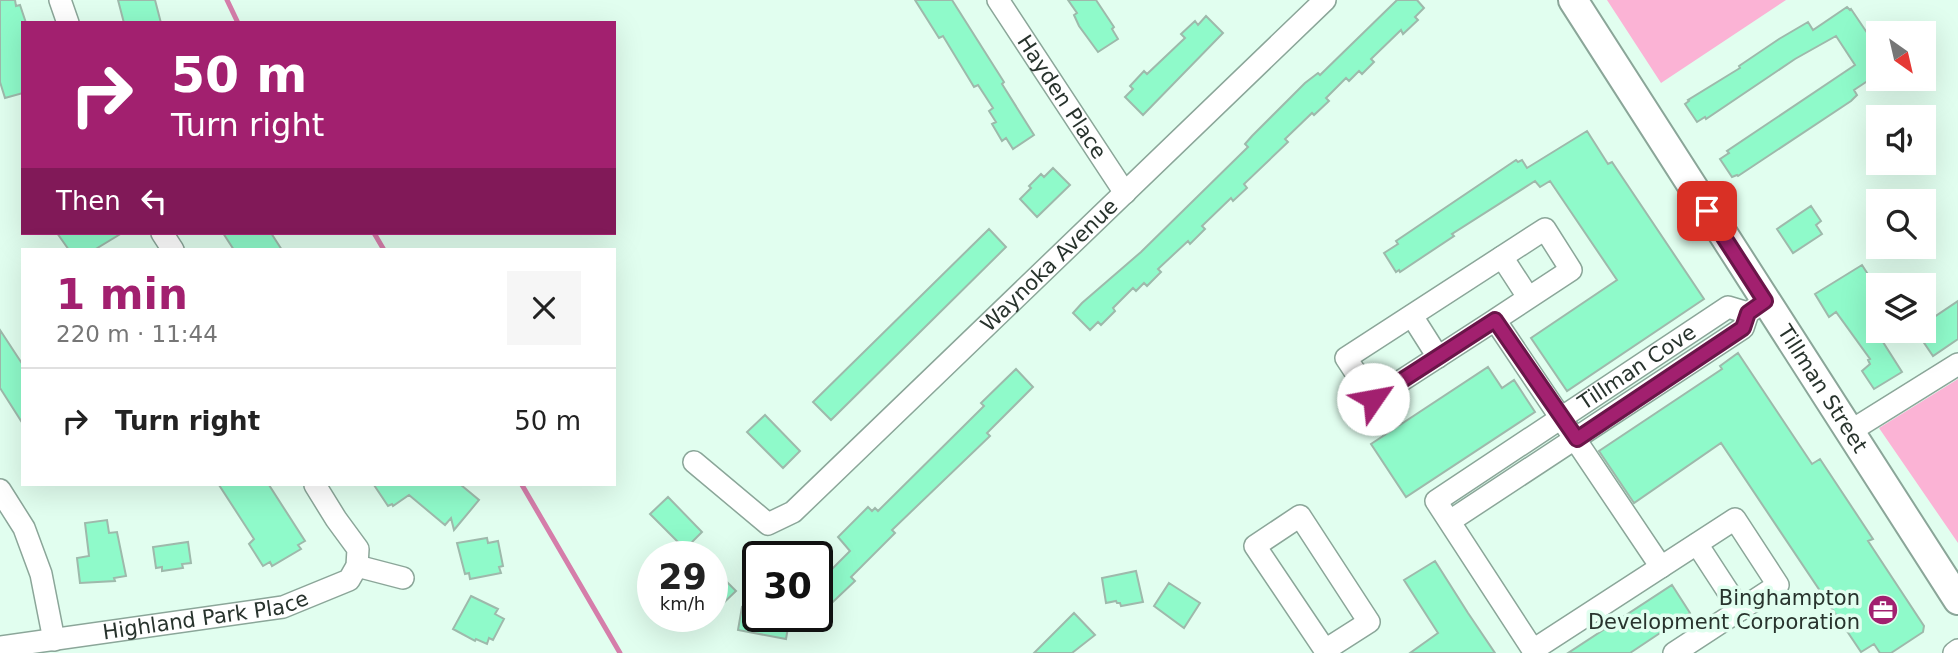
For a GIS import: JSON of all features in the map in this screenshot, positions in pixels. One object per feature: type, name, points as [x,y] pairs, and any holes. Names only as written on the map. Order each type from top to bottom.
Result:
[{"type":"main road","name":"Tillman Street","points":[[1573,0],[1757,307],[1849,432],[1958,600]]},
{"type":"street","points":[[60,0],[67,21]]},
{"type":"street","name":"Hayden Place","points":[[998,0],[1125,193]]},
{"type":"street","name":"Waynoka Avenue","points":[[694,462],[768,524],[793,512],[1325,0]]},
{"type":"street","points":[[1545,229],[1571,270],[1528,297],[1373,399],[1346,359],[1545,229]]},
{"type":"street","points":[[1502,257],[1528,297]]},
{"type":"street","name":"Tillman Cove","points":[[1728,307],[1757,307],[1743,328],[1450,521],[1436,501],[1728,307]]},
{"type":"street","points":[[1412,316],[1438,357]]},
{"type":"street","points":[[1495,320],[1661,566]]},
{"type":"street","points":[[1849,432],[1958,364]]},
{"type":"street","points":[[1614,383],[1628,404]]},
{"type":"street","points":[[316,486],[358,549],[356,566],[403,578]]},
{"type":"street","points":[[0,490],[24,528],[41,574],[54,640]]},
{"type":"street","points":[[1300,516],[1369,622],[1326,652],[1255,546],[1300,516]]},
{"type":"street","points":[[1450,521],[1530,651],[1735,519],[1778,585],[1674,653]]},
{"type":"street","points":[[1697,544],[1740,610]]},
{"type":"street","name":"Highland Park Place","points":[[0,647],[283,607],[349,580],[356,566]]},
{"type":"shaded area","points":[[1607,0],[1786,0],[1661,83]]},
{"type":"shaded area","points":[[1958,379],[1958,543],[1879,428]]},
{"type":"building","points":[[0,0],[15,0],[16,6],[20,5],[25,21],[21,21],[21,94],[5,98],[0,82]]},
{"type":"building","points":[[118,0],[155,0],[160,21],[123,21]]},
{"type":"building","points":[[915,0],[952,0],[1034,135],[1013,149],[1006,138],[1002,141],[992,124],[996,122],[989,111],[993,108],[978,85],[974,87],[943,36],[939,38]]},
{"type":"building","points":[[1068,0],[1096,0],[1114,27],[1112,29],[1118,39],[1098,52],[1079,26],[1074,15],[1077,13]]},
{"type":"building","points":[[1397,0],[1417,0],[1424,8],[1415,17],[1418,20],[1403,34],[1401,30],[1371,59],[1374,62],[1362,74],[1359,71],[1349,81],[1346,78],[1326,98],[1329,101],[1285,139],[1288,142],[1244,184],[1247,188],[1233,201],[1231,198],[1202,226],[1205,229],[1190,244],[1188,241],[1158,269],[1161,272],[1147,286],[1144,283],[1136,291],[1133,288],[1101,325],[1098,322],[1090,330],[1073,313],[1082,303],[1141,252],[1248,147],[1245,144],[1252,136],[1305,83],[1318,73],[1320,75]]},
{"type":"building","points":[[1847,7],[1851,9],[1866,31],[1866,82],[1854,90],[1857,95],[1851,101],[1738,176],[1732,177],[1720,159],[1729,153],[1727,151],[1855,65],[1836,36],[1795,59],[1706,119],[1705,117],[1697,122],[1685,104],[1808,22],[1813,30]]},
{"type":"building","points":[[1206,16],[1223,33],[1143,115],[1125,97],[1133,89],[1130,86],[1144,71],[1147,74],[1185,38],[1181,34],[1195,21],[1198,25]]},
{"type":"building","points":[[1587,131],[1608,164],[1612,162],[1704,299],[1567,391],[1531,338],[1617,280],[1550,181],[1540,187],[1535,181],[1452,234],[1454,236],[1400,272],[1396,272],[1384,253],[1398,244],[1396,241],[1516,160],[1522,160],[1527,168]]},
{"type":"building","points":[[1053,168],[1070,185],[1037,217],[1020,199],[1041,174],[1044,177]]},
{"type":"building","points":[[1811,206],[1821,221],[1816,225],[1822,234],[1793,253],[1777,229]]},
{"type":"building","points":[[989,229],[1006,247],[831,420],[813,402]]},
{"type":"building","points":[[58,235],[119,235],[97,248],[68,248]]},
{"type":"building","points":[[224,235],[272,235],[281,248],[233,248]]},
{"type":"building","points":[[1862,265],[1867,273],[1866,343],[1884,343],[1902,372],[1874,389],[1862,371],[1870,364],[1870,359],[1836,312],[1829,317],[1815,294]]},
{"type":"building","points":[[1958,301],[1958,339],[1933,356],[1924,343],[1936,343],[1936,316]]},
{"type":"building","points":[[0,330],[21,362],[21,421],[0,388]]},
{"type":"building","points":[[1738,353],[1812,464],[1820,459],[1873,539],[1868,541],[1924,626],[1923,632],[1891,653],[1880,653],[1874,644],[1861,652],[1721,443],[1634,503],[1599,451],[1722,369],[1720,366]]},
{"type":"building","points":[[1488,367],[1502,388],[1514,380],[1535,412],[1406,497],[1371,444]]},
{"type":"building","points":[[1016,369],[1033,387],[987,433],[990,436],[892,530],[895,533],[851,577],[855,581],[833,602],[833,568],[850,551],[838,537],[868,507],[872,511],[875,508],[878,511],[984,406],[981,403]]},
{"type":"building","points":[[765,415],[800,451],[783,468],[747,432]]},
{"type":"building","points":[[220,486],[270,486],[305,541],[298,545],[301,549],[272,566],[270,562],[263,566],[249,544],[254,539]]},
{"type":"building","points":[[375,486],[462,486],[479,500],[454,530],[451,518],[445,525],[409,495],[393,506],[388,506]]},
{"type":"building","points":[[668,497],[702,532],[693,541],[677,541],[650,514]]},
{"type":"building","points":[[107,520],[109,533],[117,532],[126,576],[114,578],[115,581],[80,583],[77,558],[89,556],[85,523]]},
{"type":"building","points":[[487,538],[488,543],[498,541],[503,566],[499,567],[501,573],[470,579],[469,573],[465,574],[457,543]]},
{"type":"building","points":[[188,542],[191,563],[182,564],[183,568],[162,571],[162,567],[156,568],[153,547]]},
{"type":"building","points":[[1435,561],[1495,653],[1410,653],[1438,633],[1404,580]]},
{"type":"building","points":[[1136,571],[1143,602],[1121,606],[1116,601],[1106,603],[1102,578]]},
{"type":"building","points":[[728,583],[736,591],[728,599]]},
{"type":"building","points":[[1169,583],[1200,603],[1184,628],[1154,606]]},
{"type":"building","points":[[1672,585],[1690,613],[1630,653],[1568,653]]},
{"type":"building","points":[[471,596],[498,609],[495,614],[504,619],[493,640],[489,638],[487,644],[453,629]]},
{"type":"building","points":[[742,607],[742,631],[738,630]]},
{"type":"building","points":[[1074,613],[1095,635],[1072,653],[1034,653]]},
{"type":"building","points":[[749,632],[787,632],[786,639]]},
{"type":"waterway","points":[[227,0],[237,21]]},
{"type":"waterway","points":[[375,235],[383,248]]},
{"type":"waterway","points":[[523,486],[620,653]]},
{"type":"place","name":"Binghampton Development Corporation","points":[[1883,610]]},
{"type":"route","points":[[1373,399],[1495,320],[1577,439],[1743,328],[1748,313],[1765,301],[1707,211]]}]
